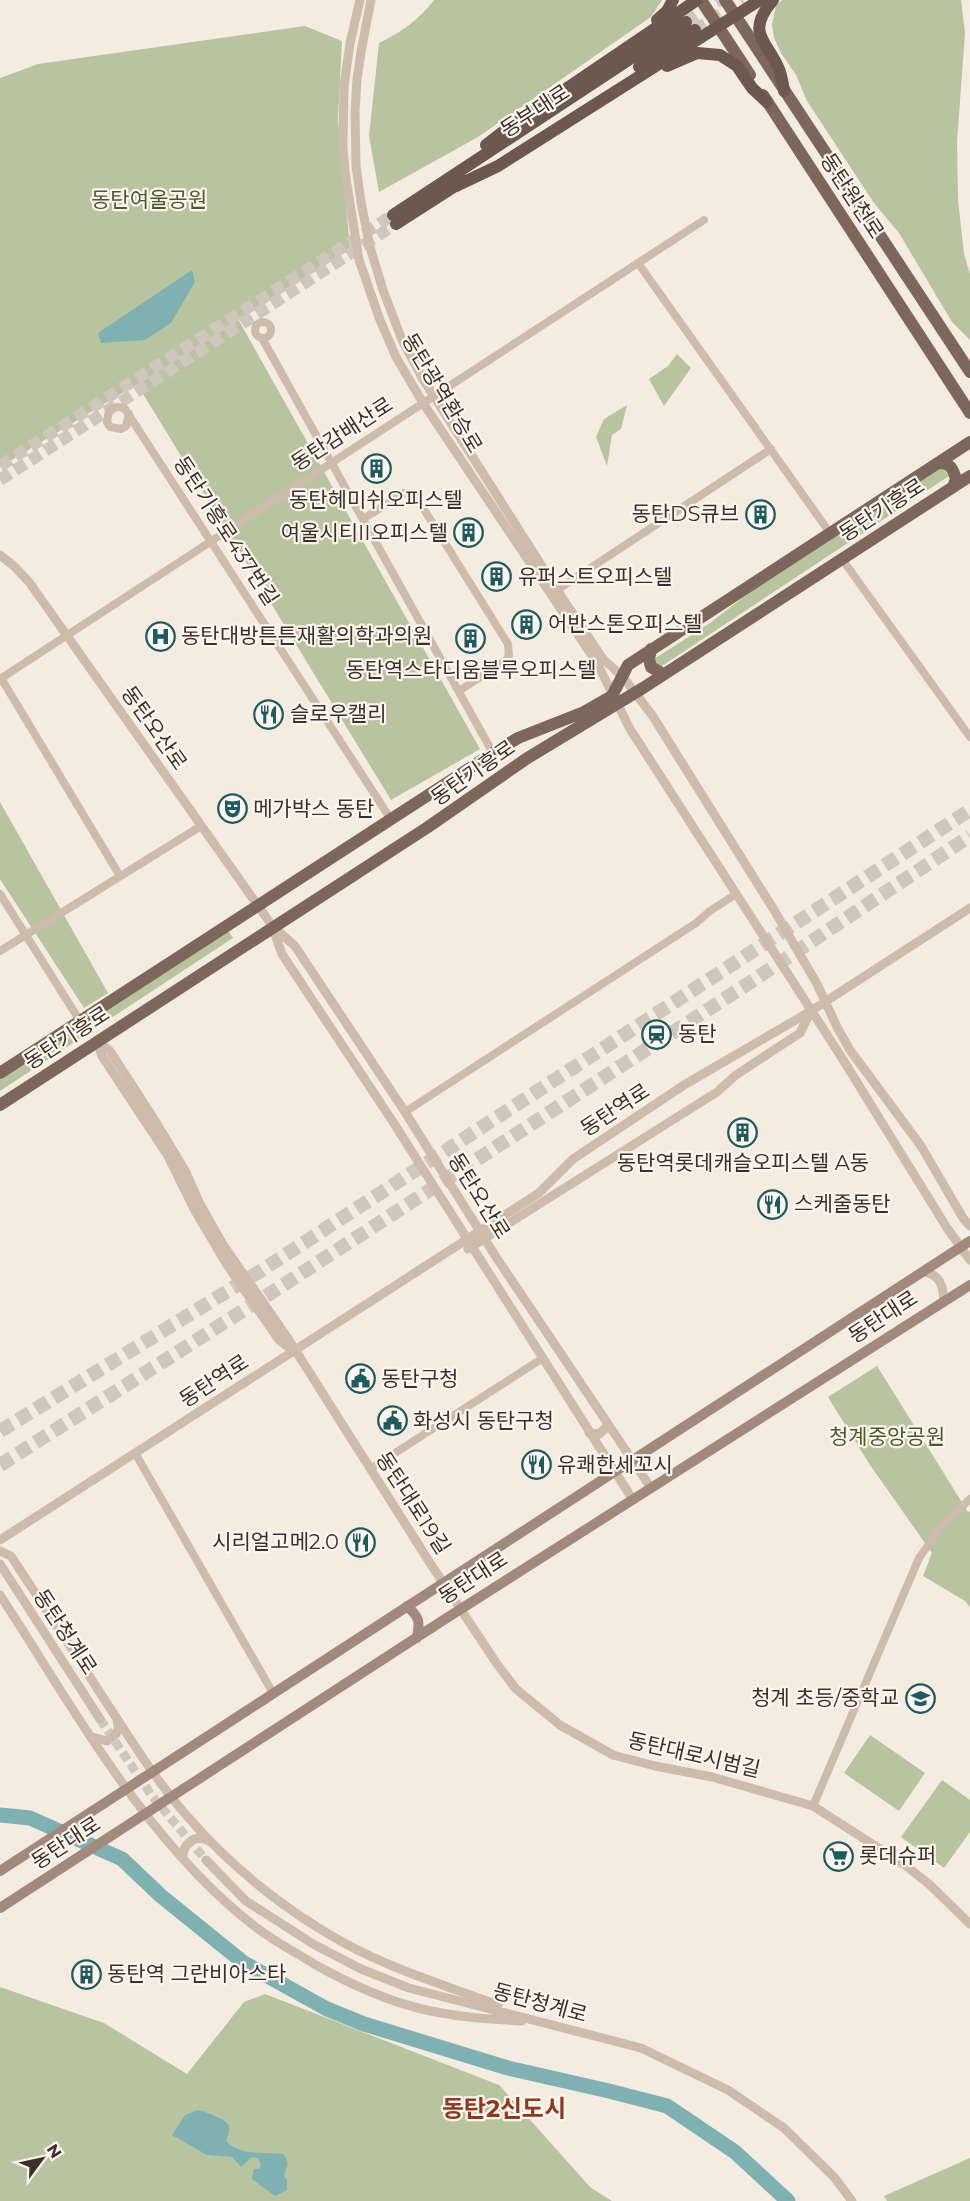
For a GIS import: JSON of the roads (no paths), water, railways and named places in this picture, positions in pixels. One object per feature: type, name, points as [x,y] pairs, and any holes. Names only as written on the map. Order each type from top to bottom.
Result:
[{"type":"highway","points":[[625,48],[667,11],[673,0]]},
{"type":"highway","points":[[421,196],[504,130],[699,0]]},
{"type":"highway","points":[[456,186],[498,166],[760,0]]},
{"type":"highway","points":[[773,0],[763,13],[760,23],[763,43],[780,71],[784,91]]},
{"type":"highway","name":"동부대로","points":[[690,26],[456,186],[394,220],[421,196],[690,26]]},
{"type":"highway","points":[[640,75],[697,53],[710,52],[728,58],[737,66],[752,88],[767,102]]},
{"type":"main road","name":"동탄원천로","points":[[699,0],[970,413]]},
{"type":"main road","name":"동탄원천로","points":[[725,0],[970,372]]},
{"type":"main road","name":"동탄기흥로","points":[[0,1105],[428,827],[614,700],[628,665],[970,442]]},
{"type":"main road","points":[[939,463],[946,462],[950,465],[956,479],[953,487]]},
{"type":"main road","name":"동탄기흥로","points":[[0,1073],[493,753],[518,738],[635,693],[970,476]]},
{"type":"main road","points":[[651,650],[649,659],[651,667],[663,674]]},
{"type":"main road","name":"동탄대로","points":[[0,1871],[965,1245]]},
{"type":"main road","name":"동탄대로","points":[[0,1908],[417,1638],[970,1285]]},
{"type":"main road","points":[[407,1606],[418,1616],[417,1638]]},
{"type":"street","name":"동탄광역환승로","points":[[360,0],[350,43],[344,86],[343,146],[349,206],[359,260],[380,320],[396,357],[423,403],[597,663],[630,729],[736,894]]},
{"type":"street","name":"동탄광역환승로","points":[[371,0],[360,52],[355,112],[357,166],[361,202],[376,268],[392,316],[409,354],[603,659],[623,677],[652,715],[774,910],[826,1002]]},
{"type":"street","name":"동탄감배산로","points":[[0,679],[704,220]]},
{"type":"street","points":[[638,263],[830,533]]},
{"type":"street","name":"동탄기흥로","points":[[262,338],[493,753]]},
{"type":"street","points":[[120,406],[129,414],[126,426],[115,429],[107,422],[106,416],[114,407],[120,406]]},
{"type":"street","name":"동탄기흥로437번길","points":[[129,414],[390,818]]},
{"type":"street","points":[[126,426],[149,444]]},
{"type":"street","points":[[557,590],[771,449]]},
{"type":"street","points":[[363,519],[404,493],[415,495],[508,644],[509,656],[506,660],[459,691]]},
{"type":"street","name":"동탄오산로","points":[[0,555],[29,582],[273,927],[295,946],[405,1112],[483,1236],[651,1488]]},
{"type":"street","points":[[842,560],[970,737]]},
{"type":"street","points":[[0,679],[120,876]]},
{"type":"street","points":[[0,951],[201,826]]},
{"type":"street","points":[[0,894],[80,1021]]},
{"type":"street","points":[[405,1112],[696,923],[710,910],[736,894],[842,1058],[946,1228],[965,1245],[970,1260]]},
{"type":"street","name":"동탄역로","points":[[483,1236],[539,1193],[573,1159],[684,1085],[826,1002],[970,908]]},
{"type":"street","name":"동탄오산로","points":[[273,927],[282,954],[386,1112],[633,1500]]},
{"type":"street","points":[[826,1002],[850,1050],[921,1146],[970,1226]]},
{"type":"street","name":"동탄역로","points":[[0,1540],[448,1253],[469,1244],[537,1204],[717,1092],[800,1034],[811,1011]]},
{"type":"street","name":"동탄대로19길","points":[[98,1041],[102,1056],[168,1156],[194,1209],[227,1265],[279,1340],[294,1351],[443,1583]]},
{"type":"street","points":[[751,1047],[760,1060]]},
{"type":"street","points":[[842,1058],[850,1050]]},
{"type":"street","points":[[924,1272],[932,1273],[939,1280],[944,1289],[944,1301]]},
{"type":"street","points":[[370,1469],[543,1358]]},
{"type":"street","points":[[589,1433],[599,1434],[607,1427],[607,1423]]},
{"type":"street","points":[[135,1453],[273,1693]]},
{"type":"street","points":[[813,1806],[919,1558],[942,1526],[970,1499]]},
{"type":"street","points":[[0,1551],[11,1556],[137,1750],[172,1797],[212,1842],[255,1883],[314,1925],[391,1966],[545,2023]]},
{"type":"street","name":"동탄청계로","points":[[0,1564],[100,1719]]},
{"type":"street","name":"동탄대로시범길","points":[[443,1583],[516,1689],[538,1709],[584,1740],[614,1755],[655,1766],[712,1776],[813,1806],[905,1866],[930,1885],[970,1924]]},
{"type":"street","points":[[0,1595],[111,1767],[160,1833],[183,1859],[252,1924],[287,1948],[343,1980],[382,1997],[422,2009],[475,2018],[545,2023]]},
{"type":"street","points":[[92,1737],[107,1741],[116,1736],[119,1729],[117,1718]]},
{"type":"street","points":[[183,1859],[182,1851],[192,1840],[205,1839],[212,1842]]},
{"type":"street","name":"동탄청계로","points":[[206,1860],[246,1901],[315,1945],[361,1969],[409,1988],[641,2048],[728,2090],[784,2128],[828,2170],[852,2201]]},
{"type":"water","points":[[192,270],[195,282],[171,323],[145,340],[101,343],[98,333]]},
{"type":"water","points":[[198,2110],[228,2124],[226,2141],[231,2146],[245,2151],[283,2154],[287,2163],[284,2176],[287,2180],[287,2190],[275,2196],[252,2179],[254,2169],[259,2169],[261,2165],[258,2158],[252,2157],[241,2167],[232,2157],[207,2155],[172,2135],[185,2115]]},
{"type":"waterway","points":[[0,1815],[30,1818],[122,1859],[161,1896],[244,1963],[327,2009],[364,2024],[508,2068],[667,2106],[735,2152],[788,2201]]},
{"type":"tunnel","points":[[686,22],[720,0]]},
{"type":"tunnel","points":[[695,30],[743,0]]},
{"type":"tunnel","points":[[0,466],[393,215]]},
{"type":"tunnel","points":[[0,480],[396,224]]},
{"type":"tunnel","points":[[0,1431],[262,1270],[970,810]]},
{"type":"tunnel","points":[[0,1465],[271,1293],[746,985],[970,836]]},
{"type":"tunnel","points":[[100,1719],[152,1796],[206,1860]]},
{"type":"place","name":"동탄헤미쉬오피스텔","points":[[376,469]]},
{"type":"place","name":"동탄DS큐브","points":[[760,514]]},
{"type":"place","name":"여울시티II오피스텔","points":[[469,533]]},
{"type":"place","name":"유퍼스트오피스텔","points":[[497,577]]},
{"type":"place","name":"어반스톤오피스텔","points":[[527,624]]},
{"type":"place","name":"동탄대방튼튼재활의학과의원","points":[[160,636]]},
{"type":"place","name":"동탄역스타디움블루오피스텔","points":[[471,639]]},
{"type":"place","name":"슬로우캘리","points":[[269,714]]},
{"type":"place","name":"메가박스 동탄","points":[[232,809]]},
{"type":"place","name":"동탄","points":[[657,1034]]},
{"type":"place","name":"동탄역롯데캐슬오피스텔 A동","points":[[743,1132]]},
{"type":"place","name":"스케줄동탄","points":[[773,1204]]},
{"type":"place","name":"동탄구청","points":[[360,1379]]},
{"type":"place","name":"화성시 동탄구청","points":[[392,1421]]},
{"type":"place","name":"유쾌한세꼬시","points":[[536,1465]]},
{"type":"place","name":"시리얼고메2.0","points":[[360,1542]]},
{"type":"place","name":"청계 초등/중학교","points":[[920,1698]]},
{"type":"place","name":"롯데슈퍼","points":[[838,1856]]},
{"type":"place","name":"동탄역 그란비아스타","points":[[86,1974]]},
{"type":"district","name":"동탄2신도시","points":[[504,2109]]},
{"type":"park label","name":"동탄여울공원","points":[[149,200]]},
{"type":"park label","name":"청계중앙공원","points":[[887,1437]]}]
